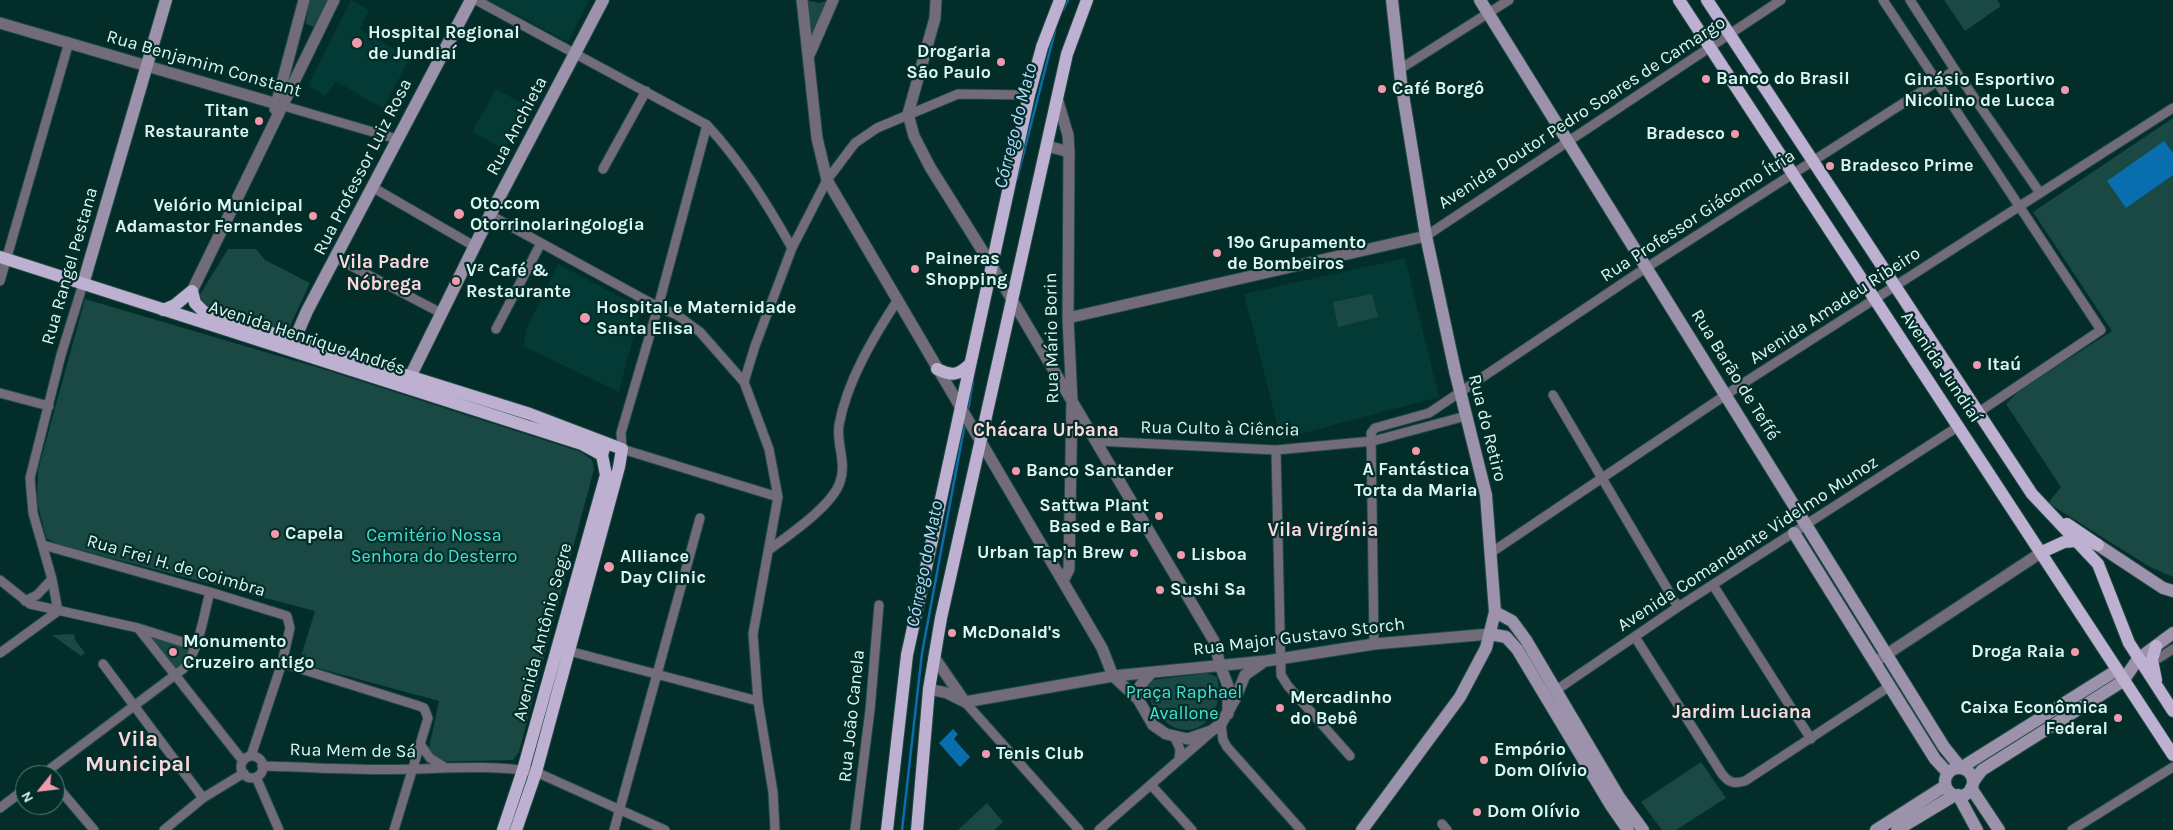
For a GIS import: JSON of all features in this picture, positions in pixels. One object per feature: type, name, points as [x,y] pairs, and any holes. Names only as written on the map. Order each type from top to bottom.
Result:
[{"type":"main road","name":"Rua Rangel Pestana","points":[[83,284],[166,0]]},
{"type":"main road","name":"Rua Professor Luiz Rosa","points":[[291,346],[307,311],[471,0]]},
{"type":"main road","name":"Rua Anchieta","points":[[410,377],[474,246],[603,0]]},
{"type":"main road","points":[[887,830],[906,655],[963,412],[970,364],[1029,95],[1042,47],[1060,0]]},
{"type":"main road","points":[[917,830],[929,689],[934,657],[980,439],[1013,301],[1067,54],[1087,0]]},
{"type":"main road","name":"Rua do Retiro","points":[[1362,830],[1460,698],[1486,648],[1495,612],[1492,552],[1486,495],[1460,391],[1426,236],[1400,68],[1392,0]]},
{"type":"main road","name":"Rua Barão de Teffé","points":[[1480,0],[1727,394],[1944,747],[1963,768]]},
{"type":"main road","name":"Avenida Jundiaí","points":[[1679,0],[1875,301],[2042,552],[2173,755]]},
{"type":"main road","name":"Avenida Jundiaí","points":[[1707,0],[2028,489],[2098,564],[2129,643],[2173,711]]},
{"type":"main road","name":"Avenida Henrique Andrés","points":[[3,258],[163,310],[410,377],[530,414],[604,449]]},
{"type":"main road","points":[[163,310],[183,300],[192,291]]},
{"type":"main road","name":"Avenida Henrique Andrés","points":[[192,291],[195,303],[204,312],[373,378],[582,444],[604,449],[622,449]]},
{"type":"main road","points":[[937,369],[949,375],[956,375],[970,364]]},
{"type":"main road","points":[[373,378],[404,382],[410,377]]},
{"type":"main road","points":[[529,428],[534,424],[530,414]]},
{"type":"main road","name":"Avenida Antônio Segre","points":[[503,830],[523,770],[606,475],[604,449]]},
{"type":"main road","name":"Avenida Antônio Segre","points":[[516,830],[536,772],[619,468],[622,449]]},
{"type":"main road","points":[[2045,509],[2133,570],[2163,588],[2173,591]]},
{"type":"main road","points":[[1794,533],[1977,830]]},
{"type":"main road","points":[[2042,552],[2064,542],[2076,541],[2098,545]]},
{"type":"main road","points":[[1802,546],[1821,549]]},
{"type":"main road","points":[[1495,612],[1512,621],[1556,690],[1619,797],[1643,830]]},
{"type":"main road","points":[[1490,634],[1506,637],[1517,649],[1610,804],[1628,830]]},
{"type":"main road","points":[[2158,688],[2152,660],[2173,634]]},
{"type":"main road","points":[[1901,829],[1957,795],[1966,794],[1982,770],[2120,675],[2138,659],[2158,652]]},
{"type":"main road","points":[[1876,830],[1947,779],[1954,769],[1963,768],[2120,675]]},
{"type":"main road","points":[[1542,688],[1556,690]]},
{"type":"main road","points":[[1963,768],[1970,774],[1972,785],[1999,830]]},
{"type":"street","points":[[192,291],[275,119],[304,0]]},
{"type":"street","points":[[279,104],[319,34],[334,0]]},
{"type":"street","points":[[476,0],[707,125],[730,150],[749,176],[792,248]]},
{"type":"street","points":[[802,0],[817,138],[828,180],[897,301],[1102,648],[1113,676],[1138,699],[1154,725],[1166,734],[1175,738],[1198,737],[1211,731]]},
{"type":"street","points":[[809,54],[833,0]]},
{"type":"street","points":[[936,0],[935,18],[908,114],[914,136],[930,167],[1013,301],[1214,641],[1228,686],[1228,714]]},
{"type":"street","points":[[1400,68],[1508,0]]},
{"type":"street","name":"Avenida Doutor Pedro Soares de Camargo","points":[[1426,236],[1781,0]]},
{"type":"street","points":[[1883,0],[2101,330],[1979,412]]},
{"type":"street","points":[[1910,0],[1955,70],[2040,193]]},
{"type":"street","points":[[300,22],[304,30],[319,34]]},
{"type":"street","name":"Rua Benjamim Constant","points":[[0,23],[397,139]]},
{"type":"street","points":[[0,282],[3,258],[69,42]]},
{"type":"street","name":"Rua Professor Giácomo Ítria","points":[[1460,391],[1955,70]]},
{"type":"street","points":[[604,169],[646,91]]},
{"type":"street","points":[[744,382],[755,346],[792,248],[828,180],[855,143],[877,128],[958,94],[1029,95]]},
{"type":"street","name":"Rua Mário Borin","points":[[1057,98],[1068,135],[1069,152],[1068,318],[1072,401],[1070,569],[1063,581]]},
{"type":"street","name":"Avenida Amadeu Ribeiro","points":[[1492,552],[1727,394],[1875,301],[2018,206],[2173,108]]},
{"type":"street","points":[[622,449],[621,433],[658,307],[707,125]]},
{"type":"street","points":[[1047,146],[1069,152]]},
{"type":"street","points":[[372,187],[474,246]]},
{"type":"street","points":[[490,215],[658,307],[677,315],[700,332],[744,382],[769,449],[778,497],[753,634],[758,701],[773,792],[775,830]]},
{"type":"street","points":[[1068,318],[1426,236]]},
{"type":"street","points":[[496,329],[541,243]]},
{"type":"street","points":[[336,258],[441,313]]},
{"type":"street","name":"Rua Rangel Pestana","points":[[58,611],[52,579],[33,513],[30,478],[48,406],[83,284]]},
{"type":"street","points":[[769,550],[821,509],[840,482],[842,454],[839,428],[845,398],[897,301]]},
{"type":"street","points":[[1374,644],[1373,441],[1371,433],[1375,428],[1429,413],[1460,391]]},
{"type":"street","points":[[0,393],[48,406]]},
{"type":"street","points":[[1553,395],[1678,607]]},
{"type":"street","name":"Rua Culto à Ciência","points":[[1096,442],[1276,450],[1373,441],[1466,416]]},
{"type":"street","name":"Avenida Comandante Videlmo Munoz","points":[[1556,690],[1678,607],[1959,426]]},
{"type":"street","points":[[604,449],[621,433]]},
{"type":"street","name":"Avenida Henrique Andrés","points":[[622,449],[778,497]]},
{"type":"street","points":[[1276,450],[1281,675],[1288,686],[1350,756]]},
{"type":"street","points":[[614,830],[621,812],[700,518]]},
{"type":"street","name":"Rua Frei H. de Coimbra","points":[[43,545],[281,613],[287,616],[290,628],[282,663]]},
{"type":"street","points":[[1874,662],[2042,552]]},
{"type":"street","points":[[25,601],[37,596],[52,579]]},
{"type":"street","points":[[0,580],[25,601],[58,611],[138,628],[196,646]]},
{"type":"street","points":[[1713,585],[1811,739]]},
{"type":"street","points":[[57,765],[176,675],[190,660],[196,646],[210,592]]},
{"type":"street","name":"Rua João Canela","points":[[855,830],[870,710],[879,605]]},
{"type":"street","points":[[0,653],[58,611]]},
{"type":"street","points":[[138,628],[247,758],[260,760],[261,772],[256,777],[249,777],[241,767],[247,758],[282,663],[424,708],[428,718],[394,830]]},
{"type":"street","name":"Rua Major Gustavo Storch","points":[[965,702],[1113,676],[1266,661],[1374,644],[1490,634]]},
{"type":"street","points":[[1635,636],[1728,781],[1737,784],[1745,781],[1811,739],[1890,686]]},
{"type":"street","points":[[2158,652],[2173,649]]},
{"type":"street","points":[[569,651],[758,701]]},
{"type":"street","points":[[934,657],[965,702],[1079,830]]},
{"type":"street","points":[[1099,830],[1221,724],[1228,714],[1245,675],[1249,670],[1266,661]]},
{"type":"street","points":[[103,664],[203,798]]},
{"type":"street","points":[[1138,699],[1140,686],[1151,672]]},
{"type":"street","points":[[929,689],[947,693],[965,702]]},
{"type":"street","points":[[1221,724],[1223,740],[1227,748],[1301,830]]},
{"type":"street","points":[[1175,738],[1180,749],[1179,760]]},
{"type":"street","name":"Rua Mem de Sá","points":[[420,744],[430,758],[444,766]]},
{"type":"street","name":"Rua Mem de Sá","points":[[262,766],[411,769],[444,766],[536,772],[621,812],[665,830]]},
{"type":"street","points":[[2072,830],[2173,767]]},
{"type":"street","points":[[164,830],[203,798],[244,773]]},
{"type":"street","points":[[256,777],[279,830]]},
{"type":"street","points":[[1151,785],[1192,830]]},
{"type":"street","points":[[65,796],[94,830]]},
{"type":"street","points":[[0,808],[15,797]]},
{"type":"shaded area","name":"Hospital Regional de Jundiaí","points":[[351,0],[369,10],[360,29],[410,58],[383,109],[336,81],[325,96],[308,86]]},
{"type":"shaded area","points":[[488,0],[589,0],[568,42]]},
{"type":"shaded area","points":[[496,89],[529,107],[505,150],[472,132]]},
{"type":"shaded area","points":[[1405,258],[1439,397],[1281,439],[1244,294]]},
{"type":"shaded area","name":"Hospital e Maternidade Santa Elisa","points":[[558,264],[641,308],[619,392],[523,346],[527,328]]},
{"type":"green space","points":[[309,0],[328,0],[316,28],[306,24]]},
{"type":"green space","points":[[806,0],[819,3],[830,0],[813,37]]},
{"type":"green space","points":[[1944,0],[1997,0],[2001,6],[1965,31]]},
{"type":"green space","points":[[2173,118],[2173,577],[2150,567],[2048,503],[2061,487],[2006,404],[2020,390],[2112,331],[2033,212]]},
{"type":"green space","points":[[228,249],[256,249],[265,260],[310,283],[289,328],[283,332],[234,321],[196,301]]},
{"type":"green space","points":[[1372,294],[1378,317],[1338,327],[1333,302]]},
{"type":"green space","name":"Cemitério Nossa Senhora do Desterro","points":[[85,299],[323,369],[581,452],[592,460],[594,469],[519,752],[513,760],[426,762],[439,701],[299,663],[315,611],[57,544],[46,538],[37,501],[38,470]]},
{"type":"green space","points":[[74,634],[75,640],[85,653],[81,656],[52,635]]},
{"type":"green space","points":[[149,636],[191,648],[177,670]]},
{"type":"green space","name":"Praça Raphael Avallone","points":[[1207,673],[1217,677],[1218,696],[1214,712],[1206,723],[1194,729],[1181,729],[1168,724],[1156,711],[1146,690],[1152,680]]},
{"type":"green space","points":[[1701,762],[1726,798],[1676,830],[1662,830],[1641,802]]},
{"type":"green space","points":[[987,803],[1003,822],[994,830],[958,830]]},
{"type":"water","points":[[2164,141],[2173,153],[2173,175],[2126,208],[2107,181]]},
{"type":"water","points":[[953,729],[958,734],[954,739],[970,757],[960,767],[939,743]]},
{"type":"waterway","name":"Córrego do Mato","points":[[1063,10],[1068,0]]},
{"type":"waterway","name":"Córrego do Mato","points":[[1017,179],[1055,31]]},
{"type":"waterway","name":"Córrego do Mato","points":[[968,410],[973,381]]},
{"type":"waterway","name":"Córrego do Mato","points":[[902,830],[922,653],[965,423]]},
{"type":"place","name":"Hospital Regional de Jundiaí","points":[[357,43]]},
{"type":"place","name":"Drogaria São Paulo","points":[[1001,62]]},
{"type":"place","name":"Banco do Brasil","points":[[1706,79]]},
{"type":"place","name":"Café Borgô","points":[[1382,89]]},
{"type":"place","name":"Ginásio Esportivo Nicolino de Lucca","points":[[2065,90]]},
{"type":"place","name":"Titan Restaurante","points":[[259,121]]},
{"type":"place","name":"Bradesco","points":[[1735,134]]},
{"type":"place","name":"Bradesco Prime","points":[[1830,166]]},
{"type":"place","name":"Oto.com Otorrinolaringologia","points":[[459,214]]},
{"type":"place","name":"Velório Municipal Adamastor Fernandes","points":[[313,216]]},
{"type":"place","name":"19º Grupamento de Bombeiros","points":[[1217,253]]},
{"type":"place","name":"Paineras Shopping","points":[[915,269]]},
{"type":"place","name":"V² Café & Restaurante","points":[[456,281]]},
{"type":"place","name":"Hospital e Maternidade Santa Elisa","points":[[585,318]]},
{"type":"place","name":"Itaú","points":[[1977,365]]},
{"type":"place","name":"A Fantástica Torta da Maria","points":[[1416,451]]},
{"type":"place","name":"Banco Santander","points":[[1016,471]]},
{"type":"place","name":"Sattwa Plant Based e Bar","points":[[1159,516]]},
{"type":"place","name":"Capela","points":[[275,534]]},
{"type":"place","name":"Urban Tap'n Brew","points":[[1134,553]]},
{"type":"place","name":"Lisboa","points":[[1181,555]]},
{"type":"place","name":"Alliance Day Clinic","points":[[609,567]]},
{"type":"place","name":"Sushi Sa","points":[[1160,590]]},
{"type":"place","name":"McDonald's","points":[[952,633]]},
{"type":"place","name":"Monumento Cruzeiro antigo","points":[[173,652]]},
{"type":"place","name":"Droga Raia","points":[[2075,652]]},
{"type":"place","name":"Mercadinho do Bebê","points":[[1280,708]]},
{"type":"place","name":"Caixa Econômica Federal","points":[[2118,718]]},
{"type":"place","name":"Tenis Club","points":[[986,754]]},
{"type":"place","name":"Empório Dom Olívio","points":[[1484,760]]},
{"type":"place","name":"Dom Olívio","points":[[1477,812]]},
{"type":"district","name":"Vila Padre Nóbrega","points":[[384,274]]},
{"type":"district","name":"Chácara Urbana","points":[[1046,431]]},
{"type":"district","name":"Vila Virgínia","points":[[1323,531]]},
{"type":"district","name":"Jardim Luciana","points":[[1742,713]]},
{"type":"district","name":"Vila Municipal","points":[[138,752]]}]
